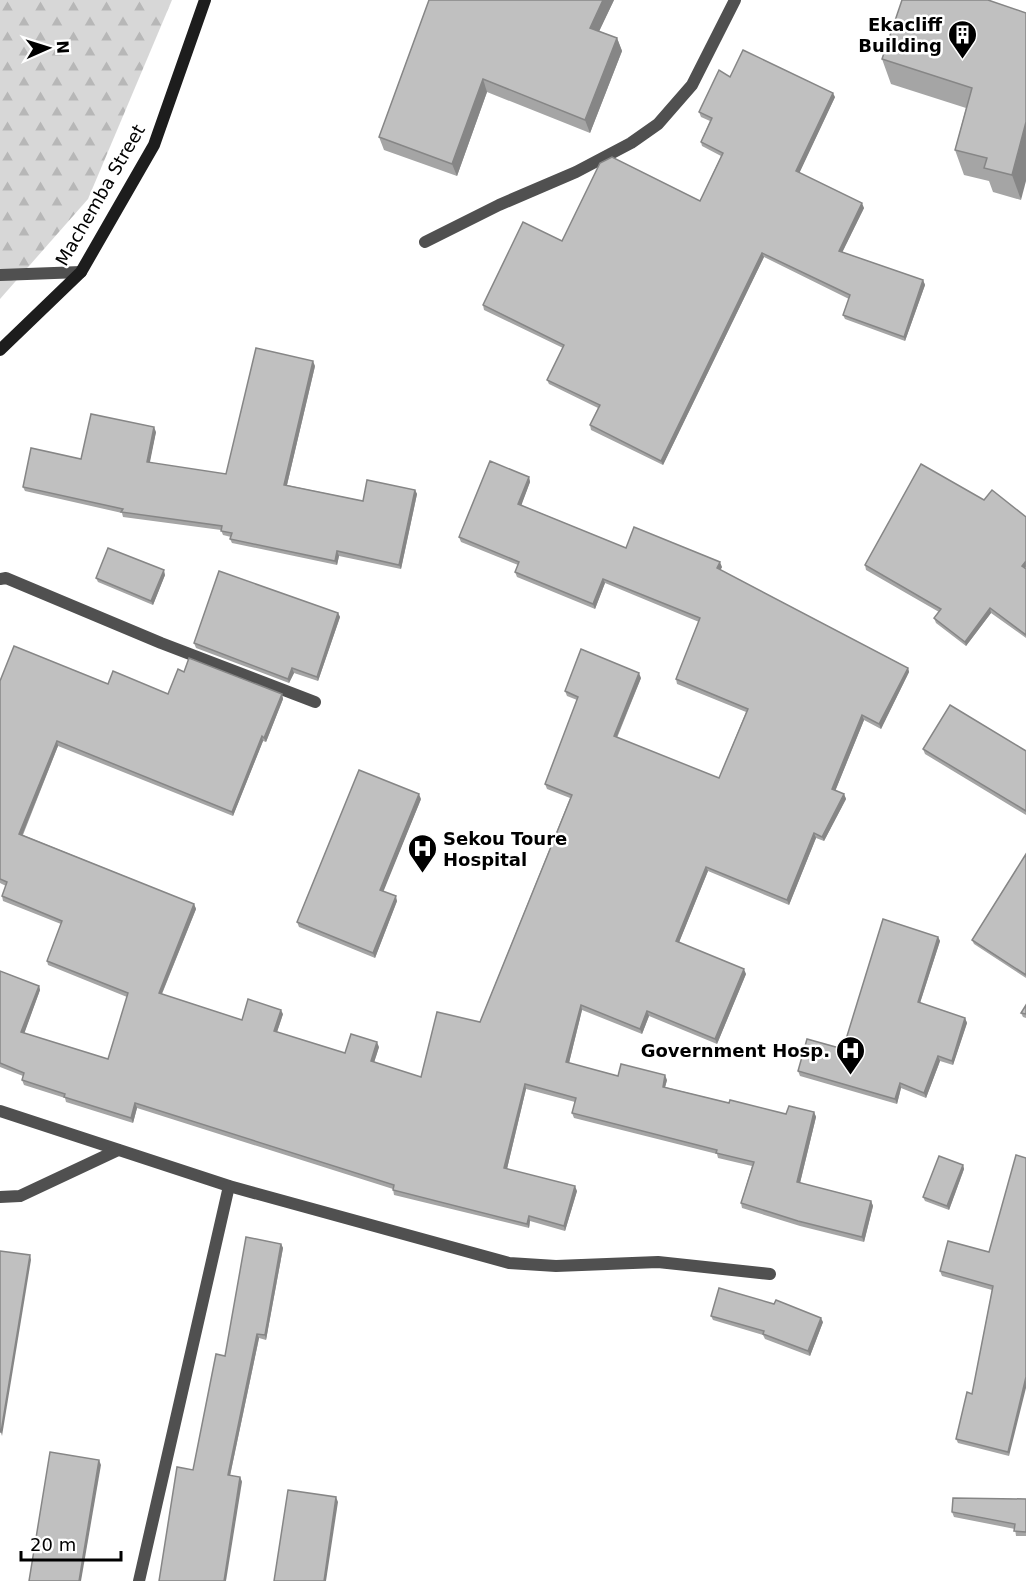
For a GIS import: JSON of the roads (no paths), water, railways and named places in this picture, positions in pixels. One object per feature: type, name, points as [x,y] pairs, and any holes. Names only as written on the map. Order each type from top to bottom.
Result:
[{"type":"main road","name":"Machemba Street","points":[[0,350],[81,272],[154,145],[205,0]]},
{"type":"lane","points":[[425,242],[499,205],[576,172],[631,143],[658,124],[692,85],[735,0]]},
{"type":"lane","points":[[0,275],[81,272]]},
{"type":"lane","points":[[0,579],[6,578],[161,643],[315,702]]},
{"type":"lane","points":[[0,1111],[229,1186],[509,1263],[555,1266],[658,1262],[770,1274]]},
{"type":"lane","points":[[0,1197],[20,1196],[118,1150]]},
{"type":"lane","points":[[140,1581],[229,1186]]},
{"type":"place","name":"Ekacliff Building","points":[[963,60]]},
{"type":"place","name":"Sekou Toure Hospital","points":[[422,874]]},
{"type":"place","name":"Government Hosp.","points":[[851,1076]]}]
